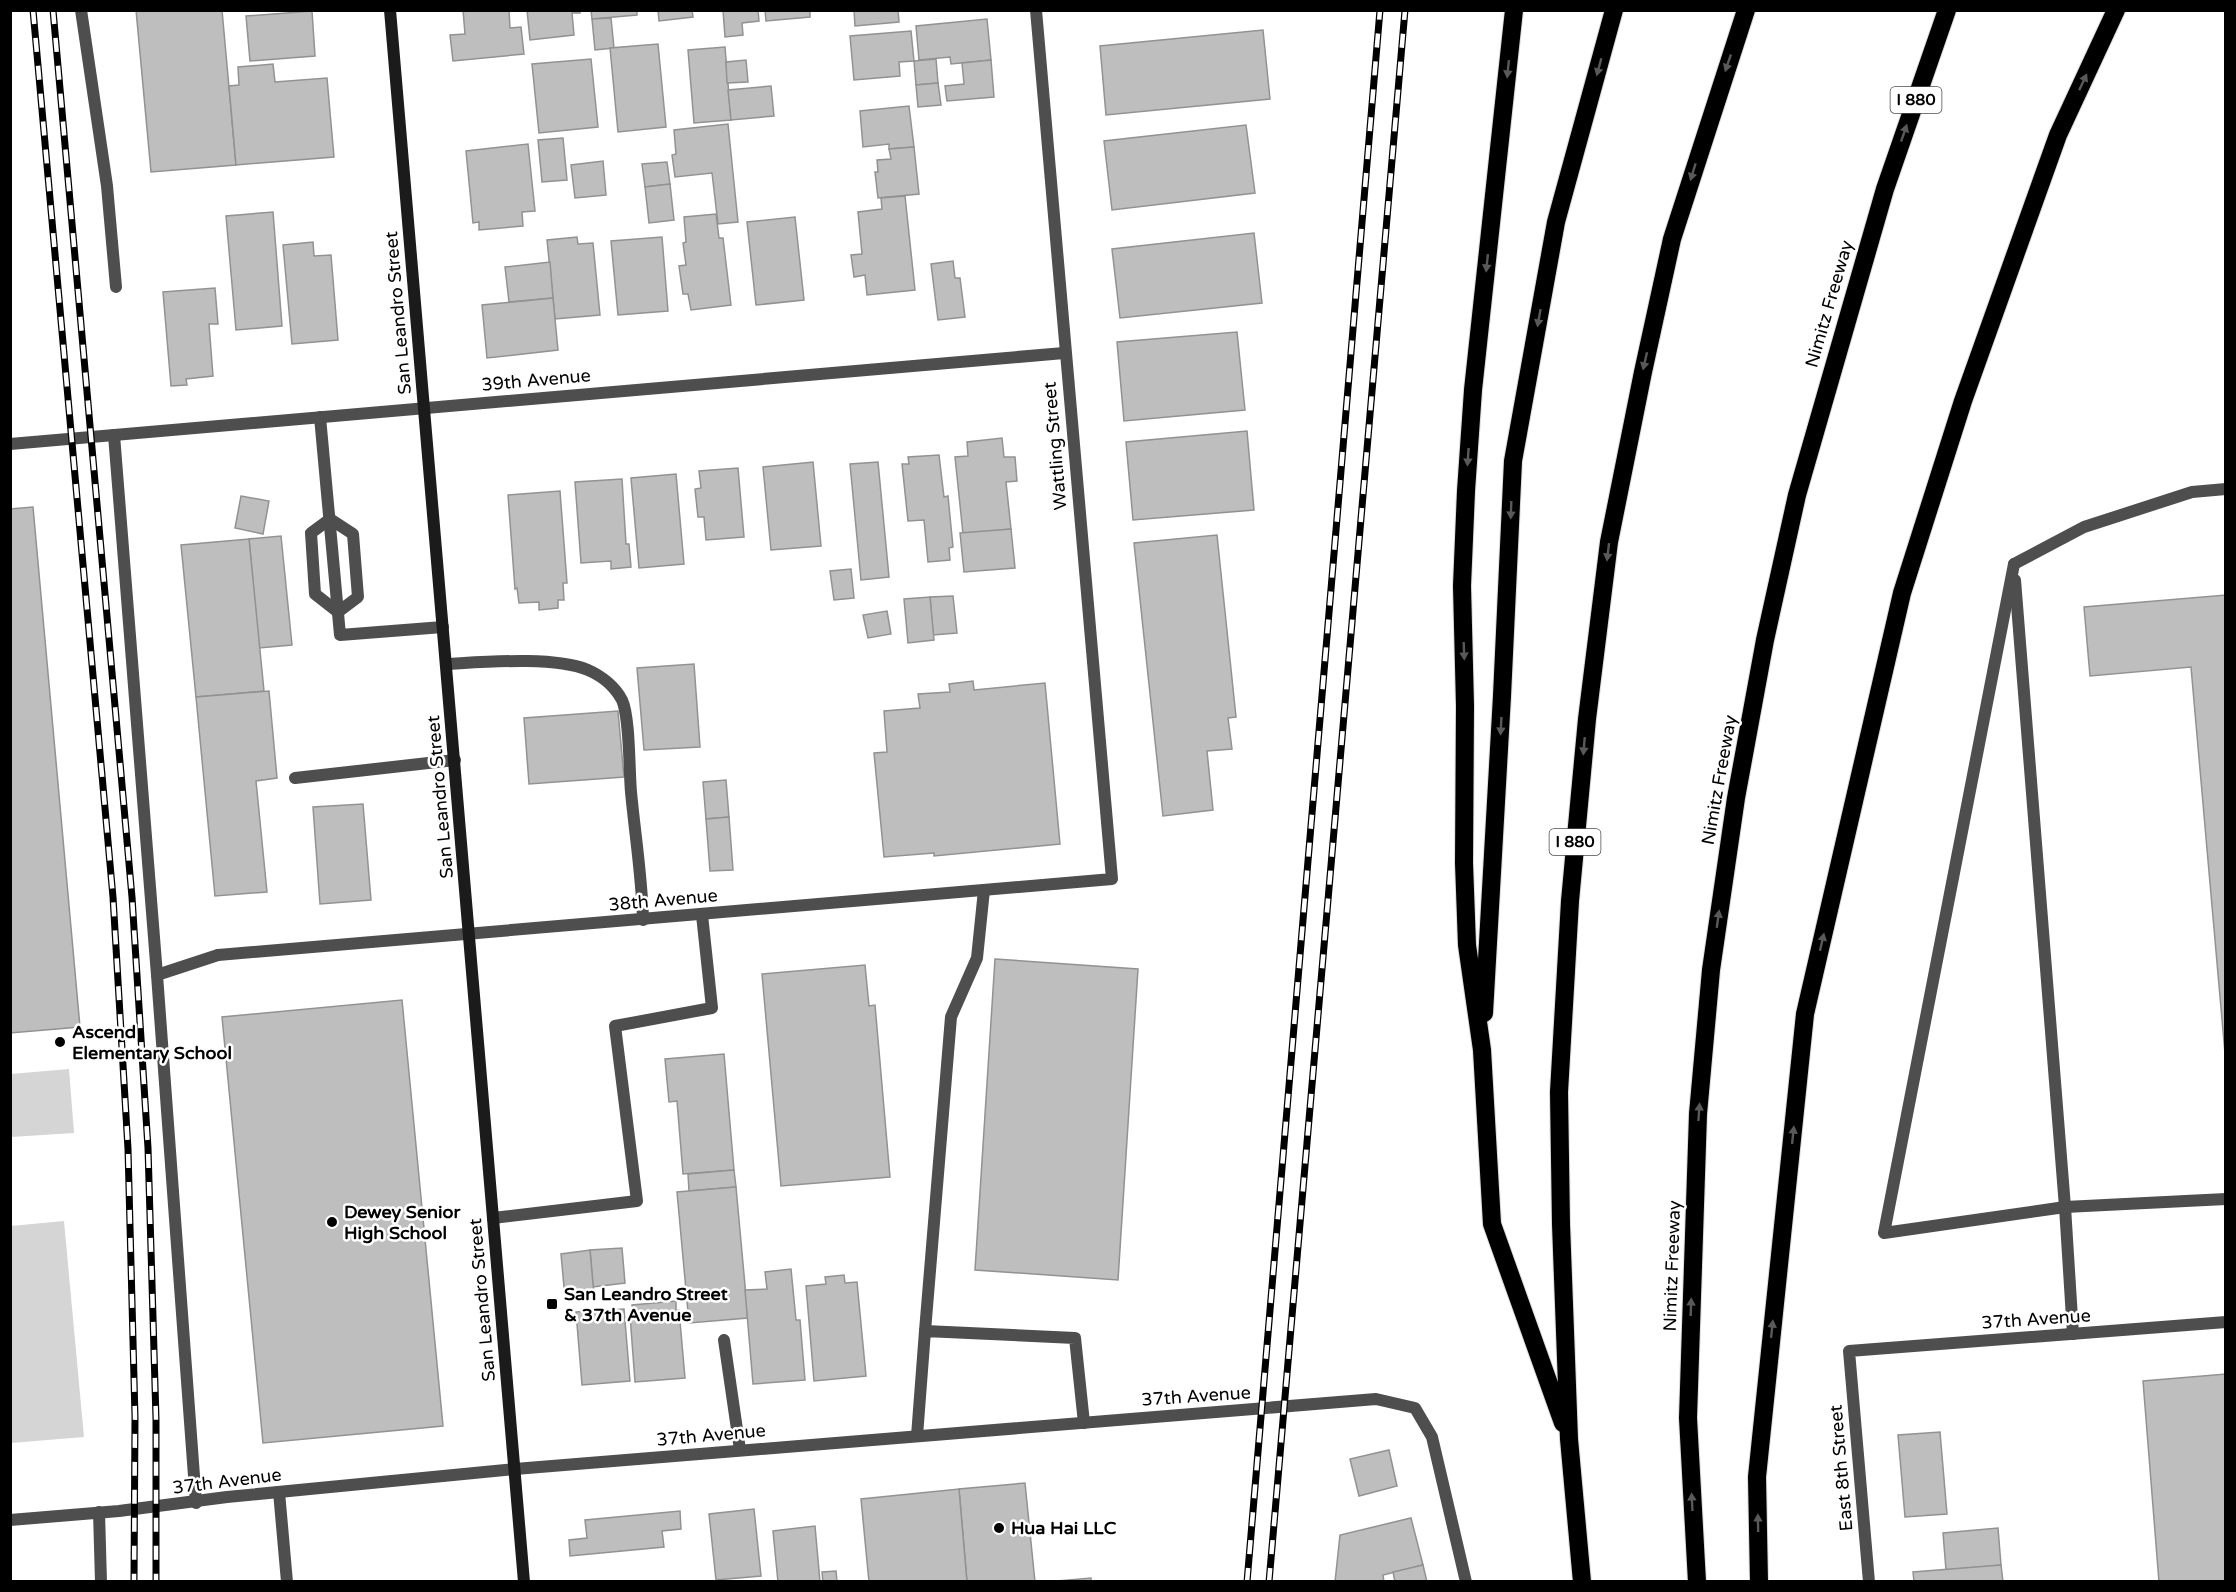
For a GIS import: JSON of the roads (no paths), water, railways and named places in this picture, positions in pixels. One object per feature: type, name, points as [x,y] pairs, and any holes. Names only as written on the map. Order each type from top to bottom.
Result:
[{"type":"highway","points":[[1514,10],[1473,390],[1462,586],[1466,706],[1464,863],[1467,945],[1482,1050],[1492,1224],[1569,1439]]},
{"type":"highway","points":[[1482,1050],[1502,708],[1513,461],[1556,222],[1614,10]]},
{"type":"highway","name":"I 880","points":[[1582,1581],[1569,1439],[1561,1224],[1559,1092],[1570,901],[1587,719],[1609,542],[1642,372],[1672,239],[1746,10]]},
{"type":"highway","name":"Nimitz Freeway","points":[[1696,1581],[1688,1418],[1698,1114],[1711,969],[1736,798],[1775,595],[1797,495],[1885,189],[1947,10]]},
{"type":"highway","points":[[1759,1581],[1757,1477],[1805,1014],[1902,593],[1963,401],[2058,135],[2116,10]]},
{"type":"main road","name":"San Leandro Street","points":[[390,10],[524,1581]]},
{"type":"street","points":[[81,10],[107,186],[116,287]]},
{"type":"street","name":"Wattling Street","points":[[1036,10],[1064,353],[1112,879]]},
{"type":"street","name":"39th Avenue","points":[[10,444],[1064,353]]},
{"type":"street","points":[[320,417],[340,635],[443,627]]},
{"type":"street","points":[[114,435],[158,975],[196,1503]]},
{"type":"street","points":[[2014,564],[2084,527],[2192,492],[2226,489]]},
{"type":"street","points":[[330,519],[311,533],[315,594],[338,612]]},
{"type":"street","points":[[330,519],[353,534],[358,597],[338,612]]},
{"type":"street","points":[[2014,564],[2066,1207],[2073,1334]]},
{"type":"street","points":[[2014,564],[1884,1233],[2066,1207],[2226,1199]]},
{"type":"street","points":[[447,664],[512,661],[564,664],[588,670],[605,680],[616,691],[623,703],[626,725],[642,877],[643,920]]},
{"type":"street","points":[[295,777],[455,760]]},
{"type":"street","name":"38th Avenue","points":[[158,975],[218,956],[1112,879]]},
{"type":"street","points":[[917,1436],[951,1017],[977,958],[984,890]]},
{"type":"street","points":[[493,1218],[638,1201],[615,1026],[712,1008],[702,915]]},
{"type":"street","name":"37th Avenue","points":[[1849,1351],[2226,1322]]},
{"type":"street","points":[[925,1331],[1075,1338],[1084,1423]]},
{"type":"street","points":[[724,1340],[740,1450]]},
{"type":"street","name":"East 8th Street","points":[[1849,1351],[1869,1581]]},
{"type":"street","name":"37th Avenue","points":[[10,1520],[196,1503],[279,1492],[514,1469],[1376,1399],[1415,1408],[1432,1437],[1466,1581]]},
{"type":"street","points":[[279,1492],[287,1581]]},
{"type":"street","points":[[99,1512],[101,1581]]},
{"type":"railway","points":[[33,10],[113,897],[128,1149],[135,1417],[134,1582]]},
{"type":"railway","points":[[53,10],[132,897],[148,1148],[156,1419],[156,1582]]},
{"type":"railway","points":[[1247,1582],[1380,10]]},
{"type":"railway","points":[[1269,1582],[1405,10]]},
{"type":"place","name":"Ascend Elementary School","points":[[60,1042]]},
{"type":"place","name":"Dewey Senior High School","points":[[332,1222]]},
{"type":"place","name":"San Leandro Street & 37th Avenue","points":[[552,1304]]},
{"type":"place","name":"Hua Hai LLC","points":[[999,1528]]}]
